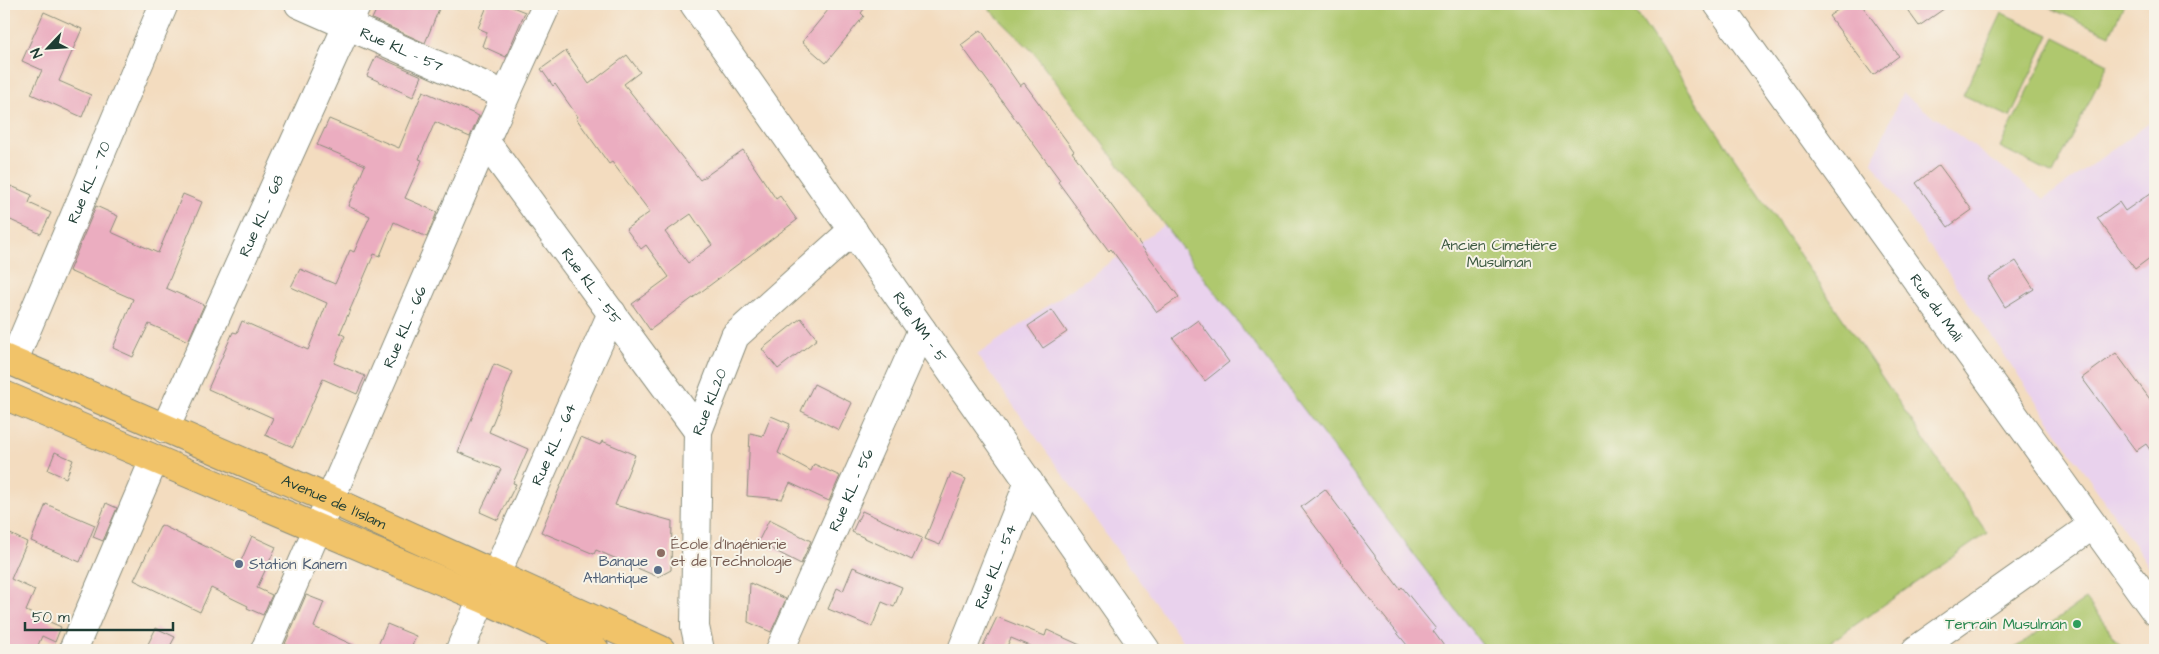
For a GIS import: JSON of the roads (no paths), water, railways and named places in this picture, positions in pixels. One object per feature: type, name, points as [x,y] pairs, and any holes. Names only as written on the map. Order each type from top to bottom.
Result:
[{"type":"main road","name":"Avenue de l'Islam","points":[[9,360],[331,500],[496,574],[622,634],[661,650]]},
{"type":"main road","name":"Avenue de l'Islam","points":[[4,395],[482,598],[595,650]]},
{"type":"street","name":"Rue KL - 70","points":[[9,360],[164,4]]},
{"type":"street","name":"Rue KL - 57","points":[[299,4],[352,14],[505,95]]},
{"type":"street","name":"Rue KL - 66","points":[[265,650],[484,141],[547,4]]},
{"type":"street","name":"Rue NM - 5","points":[[694,4],[1146,650]]},
{"type":"street","name":"Rue du Mali","points":[[1718,4],[2155,611]]},
{"type":"street","name":"Rue KL - 68","points":[[165,429],[352,14]]},
{"type":"street","name":"Rue KL - 55","points":[[484,141],[698,431]]},
{"type":"street","name":"Rue KL20","points":[[697,639],[698,431],[735,336],[853,230]]},
{"type":"street","name":"Rue KL - 64","points":[[496,574],[612,313]]},
{"type":"street","name":"Rue KL - 56","points":[[780,650],[922,330]]},
{"type":"street","points":[[73,650],[154,460]]},
{"type":"street","name":"Rue KL - 54","points":[[962,650],[1029,482]]},
{"type":"street","points":[[1916,650],[2093,525]]},
{"type":"street","points":[[460,650],[482,598]]},
{"type":"street","points":[[678,650],[697,639]]},
{"type":"place","name":"École d'Ingénierie et de Technologie","points":[[661,553]]},
{"type":"place","name":"Station Kanem","points":[[239,564]]},
{"type":"place","name":"Banque Atlantique","points":[[658,570]]},
{"type":"place","name":"Terrain Musulman","points":[[2077,624]]},
{"type":"park label","name":"Ancien Cimetière Musulman","points":[[1499,254]]}]
